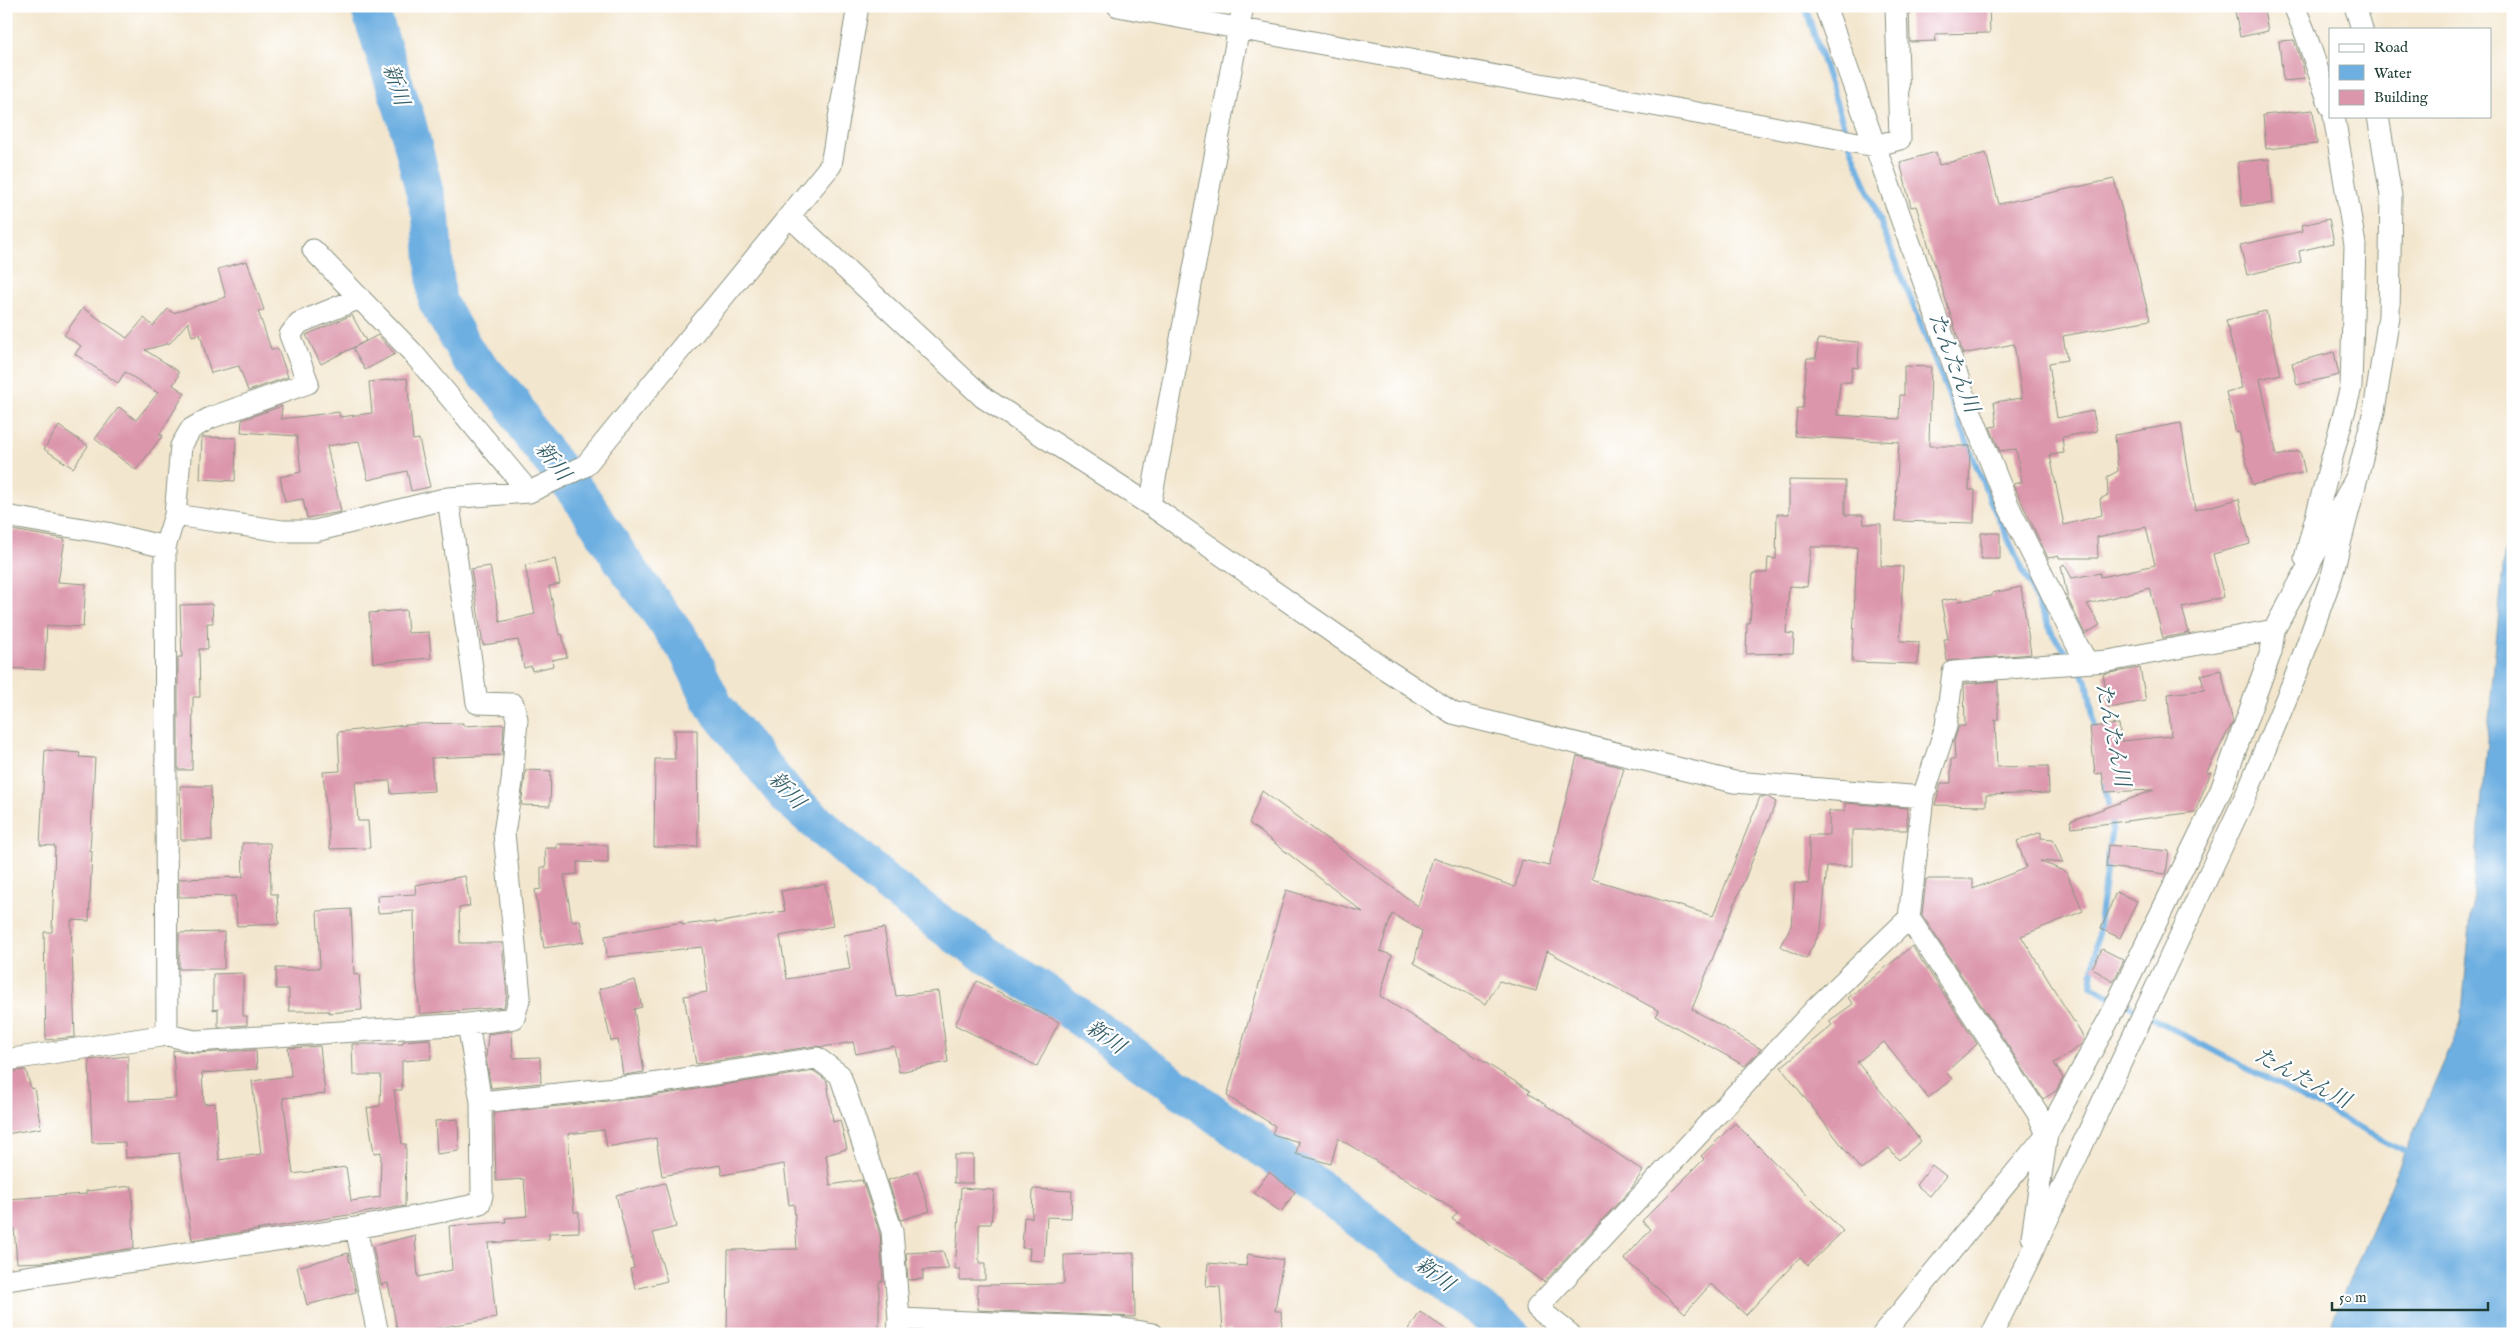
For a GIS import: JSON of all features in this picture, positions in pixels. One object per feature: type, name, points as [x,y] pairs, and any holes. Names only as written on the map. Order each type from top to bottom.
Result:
[{"type":"street","points":[[175,515],[282,531],[315,531],[448,498],[529,492],[585,466],[831,165],[858,6]]},
{"type":"street","points":[[1118,6],[1875,146],[1900,139],[1896,6]]},
{"type":"street","points":[[1150,505],[1243,6]]},
{"type":"street","points":[[1825,6],[1966,400],[2008,505],[2076,644],[2088,662]]},
{"type":"street","points":[[2294,6],[2329,103]]},
{"type":"street","points":[[2355,6],[2362,28]]},
{"type":"street","points":[[2297,590],[2351,387],[2355,245],[2334,118]]},
{"type":"street","points":[[1992,1334],[2246,795],[2296,675],[2332,576],[2374,411],[2389,316],[2391,196],[2378,118]]},
{"type":"street","points":[[789,216],[984,398],[1150,505],[1384,669],[1453,713],[1734,782],[1923,798]]},
{"type":"street","points":[[313,250],[412,352],[529,492]]},
{"type":"street","points":[[167,1034],[166,548],[175,515],[181,446],[191,429],[210,418],[308,384],[290,335],[299,323],[360,298]]},
{"type":"street","points":[[1883,1334],[2047,1134],[2108,1018],[2221,790],[2272,652],[2274,630],[2358,476]]},
{"type":"street","points":[[6,1060],[167,1034],[195,1041],[468,1024],[514,1018],[520,996],[504,833],[512,782],[517,719],[513,704],[477,703],[448,498]]},
{"type":"street","points":[[6,516],[107,533],[166,548]]},
{"type":"street","points":[[1570,1334],[1537,1308],[1817,1007],[1909,918],[1923,798],[1946,726],[1952,672],[2108,661],[2274,630]]},
{"type":"street","points":[[1909,918],[2037,1112],[2047,1134],[2029,1259]]},
{"type":"street","points":[[6,1280],[356,1228],[480,1203],[482,1195],[481,1102],[468,1024]]},
{"type":"street","points":[[481,1102],[644,1085],[816,1058],[840,1075],[892,1231],[899,1326],[1118,1328],[1153,1334]]},
{"type":"street","points":[[356,1228],[378,1334]]},
{"type":"water","points":[[2513,459],[2513,1334],[2326,1334],[2461,1023]]},
{"type":"building","points":[[1909,6],[1989,6],[1990,33],[1935,34],[1936,41],[1910,42]]},
{"type":"building","points":[[2234,6],[2263,6],[2268,31],[2240,37]]},
{"type":"building","points":[[2294,40],[2303,66],[2305,79],[2283,81],[2279,41]]},
{"type":"building","points":[[2313,110],[2317,144],[2266,149],[2263,115]]},
{"type":"building","points":[[1936,152],[1939,165],[1986,153],[1999,204],[2114,179],[2150,320],[2063,336],[2067,360],[2049,363],[2057,418],[2093,411],[2097,431],[2062,437],[2064,453],[2050,455],[2064,525],[2102,515],[2100,499],[2108,495],[2107,477],[2118,471],[2115,435],[2181,423],[2195,510],[2239,499],[2250,544],[2213,554],[2224,597],[2182,607],[2189,633],[2163,638],[2150,588],[2087,604],[2100,625],[2085,634],[2068,599],[2061,566],[2064,564],[2072,578],[2100,573],[2100,577],[2155,565],[2146,527],[2097,537],[2098,558],[2059,558],[2059,556],[2048,558],[2013,484],[2022,482],[2016,449],[2000,451],[1990,427],[1997,426],[1994,402],[2022,398],[2014,344],[1963,354],[1916,206],[1911,207],[1900,162]]},
{"type":"building","points":[[2269,159],[2273,203],[2242,206],[2238,162]]},
{"type":"building","points":[[2329,219],[2334,243],[2299,251],[2301,262],[2247,275],[2240,245],[2303,231],[2302,225]]},
{"type":"building","points":[[247,261],[264,310],[258,311],[271,349],[278,349],[288,377],[248,391],[239,366],[211,373],[200,334],[192,336],[188,322],[170,343],[145,350],[178,371],[178,377],[173,385],[185,393],[159,435],[163,435],[136,470],[95,439],[119,407],[136,420],[158,393],[125,372],[118,383],[75,354],[81,346],[64,335],[83,308],[127,338],[144,318],[153,326],[168,309],[173,313],[226,297],[218,269]]},
{"type":"building","points":[[2266,311],[2281,374],[2260,379],[2277,456],[2300,451],[2305,472],[2252,485],[2239,432],[2236,433],[2226,392],[2242,388],[2226,320]]},
{"type":"building","points":[[352,315],[366,341],[321,364],[306,335]]},
{"type":"building","points":[[378,335],[395,354],[365,370],[353,348]]},
{"type":"building","points":[[1818,339],[1859,342],[1858,368],[1852,367],[1851,382],[1840,382],[1837,415],[1899,419],[1900,395],[1904,395],[1904,366],[1931,367],[1929,446],[1970,446],[1969,490],[1975,490],[1974,523],[1895,521],[1899,442],[1795,436],[1797,408],[1803,408],[1807,358],[1816,358]]},
{"type":"building","points":[[2334,352],[2339,375],[2297,385],[2292,363]]},
{"type":"building","points":[[407,378],[413,440],[419,439],[430,487],[411,491],[407,471],[368,480],[359,441],[327,446],[341,512],[307,518],[303,499],[285,502],[280,477],[301,472],[297,436],[241,432],[242,420],[282,406],[281,419],[339,412],[340,417],[372,413],[369,382]]},
{"type":"building","points":[[59,426],[88,446],[73,468],[44,449]]},
{"type":"building","points":[[202,437],[236,438],[235,481],[200,479]]},
{"type":"building","points":[[1789,480],[1845,481],[1845,515],[1863,515],[1864,524],[1881,524],[1881,566],[1903,567],[1900,641],[1919,642],[1918,664],[1852,662],[1857,547],[1811,547],[1807,587],[1789,586],[1786,633],[1794,634],[1793,653],[1746,654],[1747,623],[1750,623],[1753,573],[1767,573],[1768,558],[1776,559],[1777,514],[1789,514]]},
{"type":"building","points":[[6,529],[65,539],[58,582],[86,584],[83,627],[47,625],[44,670],[6,668]]},
{"type":"building","points":[[1981,533],[2000,533],[2000,559],[1981,559]]},
{"type":"building","points":[[555,559],[560,584],[549,586],[559,635],[562,634],[567,657],[552,660],[553,666],[532,671],[531,666],[524,668],[518,640],[483,645],[471,569],[490,566],[500,622],[535,614],[525,565]]},
{"type":"building","points":[[2021,587],[2031,654],[1947,661],[1944,639],[1948,639],[1941,601],[1958,598],[1959,601],[1992,596],[1992,593]]},
{"type":"building","points":[[212,604],[213,623],[207,623],[208,649],[199,649],[200,697],[193,697],[192,770],[178,770],[178,657],[182,657],[180,605]]},
{"type":"building","points":[[406,610],[408,633],[429,632],[431,658],[373,663],[369,613]]},
{"type":"building","points":[[2140,668],[2146,701],[2109,708],[2103,674]]},
{"type":"building","points":[[2221,670],[2233,722],[2206,773],[2211,772],[2195,812],[2072,828],[2070,821],[2154,790],[2105,792],[2102,773],[2095,774],[2090,727],[2119,724],[2121,741],[2171,736],[2168,694],[2204,690],[2201,675]]},
{"type":"building","points":[[1998,681],[1998,720],[1995,720],[1997,767],[2048,766],[2049,793],[1986,795],[1986,806],[1935,805],[1941,783],[1951,783],[1951,759],[1955,759],[1954,741],[1959,726],[1965,726],[1964,684]]},
{"type":"building","points":[[463,723],[463,726],[504,724],[502,755],[431,758],[434,791],[391,794],[390,781],[355,782],[358,821],[368,821],[370,848],[330,849],[323,772],[340,771],[338,732],[417,724]]},
{"type":"building","points":[[674,730],[697,730],[698,847],[654,847],[655,759],[675,759]]},
{"type":"building","points":[[45,750],[80,753],[79,757],[95,758],[90,851],[92,851],[89,921],[71,920],[75,1037],[46,1040],[44,932],[52,932],[55,846],[40,845]]},
{"type":"building","points":[[1577,756],[1624,768],[1592,879],[1713,916],[1760,797],[1768,797],[1776,802],[1692,1009],[1761,1049],[1745,1066],[1656,1016],[1659,1011],[1547,951],[1536,991],[1499,981],[1486,1004],[1414,963],[1422,931],[1392,914],[1380,951],[1392,955],[1380,996],[1530,1091],[1528,1093],[1643,1171],[1631,1189],[1544,1282],[1452,1219],[1458,1212],[1338,1138],[1331,1164],[1296,1154],[1299,1142],[1272,1134],[1275,1126],[1227,1096],[1286,890],[1363,912],[1249,823],[1262,791],[1418,906],[1433,858],[1515,887],[1522,860],[1549,866]]},
{"type":"building","points":[[526,770],[551,771],[550,806],[521,805]]},
{"type":"building","points":[[180,786],[211,786],[212,840],[181,840]]},
{"type":"building","points":[[1845,803],[1907,808],[1907,830],[1852,830],[1852,866],[1827,866],[1821,930],[1806,959],[1780,946],[1791,926],[1795,883],[1809,884],[1809,835],[1829,835],[1829,811],[1845,811]]},
{"type":"building","points":[[2041,832],[2041,838],[2053,839],[2063,863],[2040,861],[2066,872],[2083,911],[2021,936],[2084,1038],[2080,1046],[2054,1063],[2063,1078],[2056,1091],[2043,1099],[1922,915],[1926,879],[1973,879],[1973,889],[2023,869],[2026,867],[2017,841]]},
{"type":"building","points":[[242,843],[270,843],[271,894],[277,894],[279,924],[237,926],[235,896],[179,897],[179,879],[243,877]]},
{"type":"building","points":[[557,844],[608,845],[608,863],[577,862],[577,874],[564,875],[572,921],[580,920],[584,942],[544,948],[535,890],[541,889],[541,867],[546,867],[545,848],[557,848]]},
{"type":"building","points":[[2108,845],[2169,851],[2166,874],[2106,867]]},
{"type":"building","points":[[465,876],[470,906],[459,908],[460,943],[502,943],[507,995],[504,1007],[420,1014],[415,967],[414,911],[378,913],[377,896],[416,894],[415,885]]},
{"type":"building","points":[[825,884],[833,926],[780,936],[787,979],[850,969],[844,935],[884,928],[896,996],[938,991],[948,1062],[899,1072],[894,1046],[856,1054],[853,1042],[696,1064],[684,996],[707,992],[702,947],[607,957],[605,936],[682,922],[682,925],[715,921],[716,923],[785,911],[781,891]]},
{"type":"building","points":[[2116,892],[2137,901],[2120,938],[2101,929]]},
{"type":"building","points":[[351,909],[354,975],[359,974],[362,1010],[329,1013],[329,1011],[289,1011],[289,989],[276,989],[276,968],[320,968],[317,911]]},
{"type":"building","points":[[224,932],[224,969],[179,969],[179,933]]},
{"type":"building","points":[[1912,946],[1977,1044],[1946,1072],[1952,1079],[1928,1098],[1884,1042],[1857,1062],[1921,1141],[1899,1160],[1889,1148],[1861,1170],[1781,1067],[1832,1025],[1829,1021],[1853,1004],[1848,998]]},
{"type":"building","points":[[2102,949],[2124,960],[2113,982],[2092,968]]},
{"type":"building","points":[[243,973],[243,1016],[247,1016],[247,1025],[218,1027],[218,1009],[213,1010],[213,974]]},
{"type":"building","points":[[635,980],[642,1007],[634,1009],[644,1072],[623,1075],[618,1040],[611,1041],[599,989]]},
{"type":"building","points":[[977,981],[1059,1022],[1037,1066],[955,1025]]},
{"type":"building","points":[[512,1031],[513,1058],[540,1057],[541,1083],[491,1088],[486,1058],[488,1034]]},
{"type":"building","points":[[430,1039],[431,1059],[402,1061],[402,1090],[394,1090],[402,1144],[406,1144],[405,1206],[192,1240],[179,1153],[126,1158],[125,1142],[92,1143],[89,1060],[128,1056],[128,1101],[176,1098],[173,1050],[196,1053],[256,1050],[257,1069],[202,1073],[204,1104],[215,1103],[219,1160],[261,1154],[252,1081],[291,1076],[288,1048],[320,1046],[325,1094],[283,1098],[293,1174],[346,1167],[351,1201],[380,1197],[381,1152],[374,1153],[367,1108],[380,1106],[381,1075],[353,1075],[352,1044],[403,1044],[403,1041]]},
{"type":"building","points":[[26,1070],[31,1089],[34,1088],[41,1128],[6,1134],[6,1072]]},
{"type":"building","points":[[814,1071],[827,1081],[833,1122],[840,1120],[847,1149],[826,1155],[830,1185],[862,1180],[880,1234],[883,1281],[879,1282],[879,1331],[727,1334],[728,1250],[797,1249],[794,1204],[789,1205],[784,1164],[722,1175],[720,1165],[662,1176],[656,1138],[607,1147],[604,1130],[568,1134],[574,1212],[579,1212],[579,1232],[549,1233],[549,1239],[488,1243],[496,1318],[433,1329],[434,1334],[398,1334],[388,1283],[381,1285],[373,1246],[415,1235],[418,1277],[452,1270],[449,1226],[506,1222],[505,1218],[527,1216],[524,1179],[496,1181],[494,1113],[646,1097]]},
{"type":"building","points":[[458,1119],[459,1151],[437,1154],[435,1121]]},
{"type":"building","points":[[1735,1123],[1843,1231],[1808,1265],[1800,1257],[1746,1315],[1711,1284],[1685,1313],[1624,1259],[1651,1229],[1642,1221],[1704,1159],[1701,1156]]},
{"type":"building","points":[[954,1155],[973,1155],[973,1183],[954,1183]]},
{"type":"building","points":[[1932,1165],[1946,1176],[1930,1196],[1916,1185]]},
{"type":"building","points":[[917,1171],[930,1211],[901,1220],[888,1180]]},
{"type":"building","points":[[1269,1172],[1295,1192],[1281,1212],[1254,1193]]},
{"type":"building","points":[[665,1183],[676,1227],[653,1233],[667,1281],[636,1289],[630,1269],[634,1268],[616,1195]]},
{"type":"building","points":[[132,1186],[134,1248],[44,1262],[17,1263],[14,1228],[7,1228],[6,1199],[86,1194],[86,1191]]},
{"type":"building","points":[[961,1188],[994,1190],[991,1224],[979,1224],[979,1263],[985,1263],[985,1280],[960,1280],[960,1269],[955,1269]]},
{"type":"building","points":[[1033,1189],[1072,1191],[1071,1218],[1047,1217],[1044,1261],[1029,1260],[1030,1248],[1022,1248],[1024,1217],[1032,1218]]},
{"type":"building","points":[[943,1251],[949,1269],[923,1270],[923,1279],[908,1280],[906,1253]]},
{"type":"building","points":[[348,1253],[356,1292],[307,1305],[297,1267]]},
{"type":"building","points":[[1134,1253],[1135,1317],[978,1310],[977,1285],[1064,1284],[1064,1255]]},
{"type":"building","points":[[1248,1254],[1283,1260],[1275,1311],[1281,1311],[1282,1330],[1274,1331],[1274,1334],[1231,1334],[1231,1329],[1223,1330],[1220,1287],[1206,1286],[1208,1263],[1246,1266]]},
{"type":"building","points":[[1420,1312],[1453,1334],[1406,1334]]},
{"type":"waterway","name":"新川","points":[[369,6],[407,122],[431,217],[437,301],[468,355],[512,402],[527,429],[587,506],[621,559],[687,650],[715,707],[788,797],[887,884],[960,938],[1040,989],[1313,1184],[1512,1334]]},
{"type":"waterway","name":"たんたん川","points":[[1805,6],[1847,136]]},
{"type":"waterway","name":"たんたん川","points":[[1850,145],[1990,500],[2053,635],[2071,659]]},
{"type":"waterway","name":"たんたん川","points":[[2077,667],[2087,681],[2096,733]]},
{"type":"waterway","name":"たんたん川","points":[[2105,784],[2112,827],[2091,986],[2411,1155]]}]
